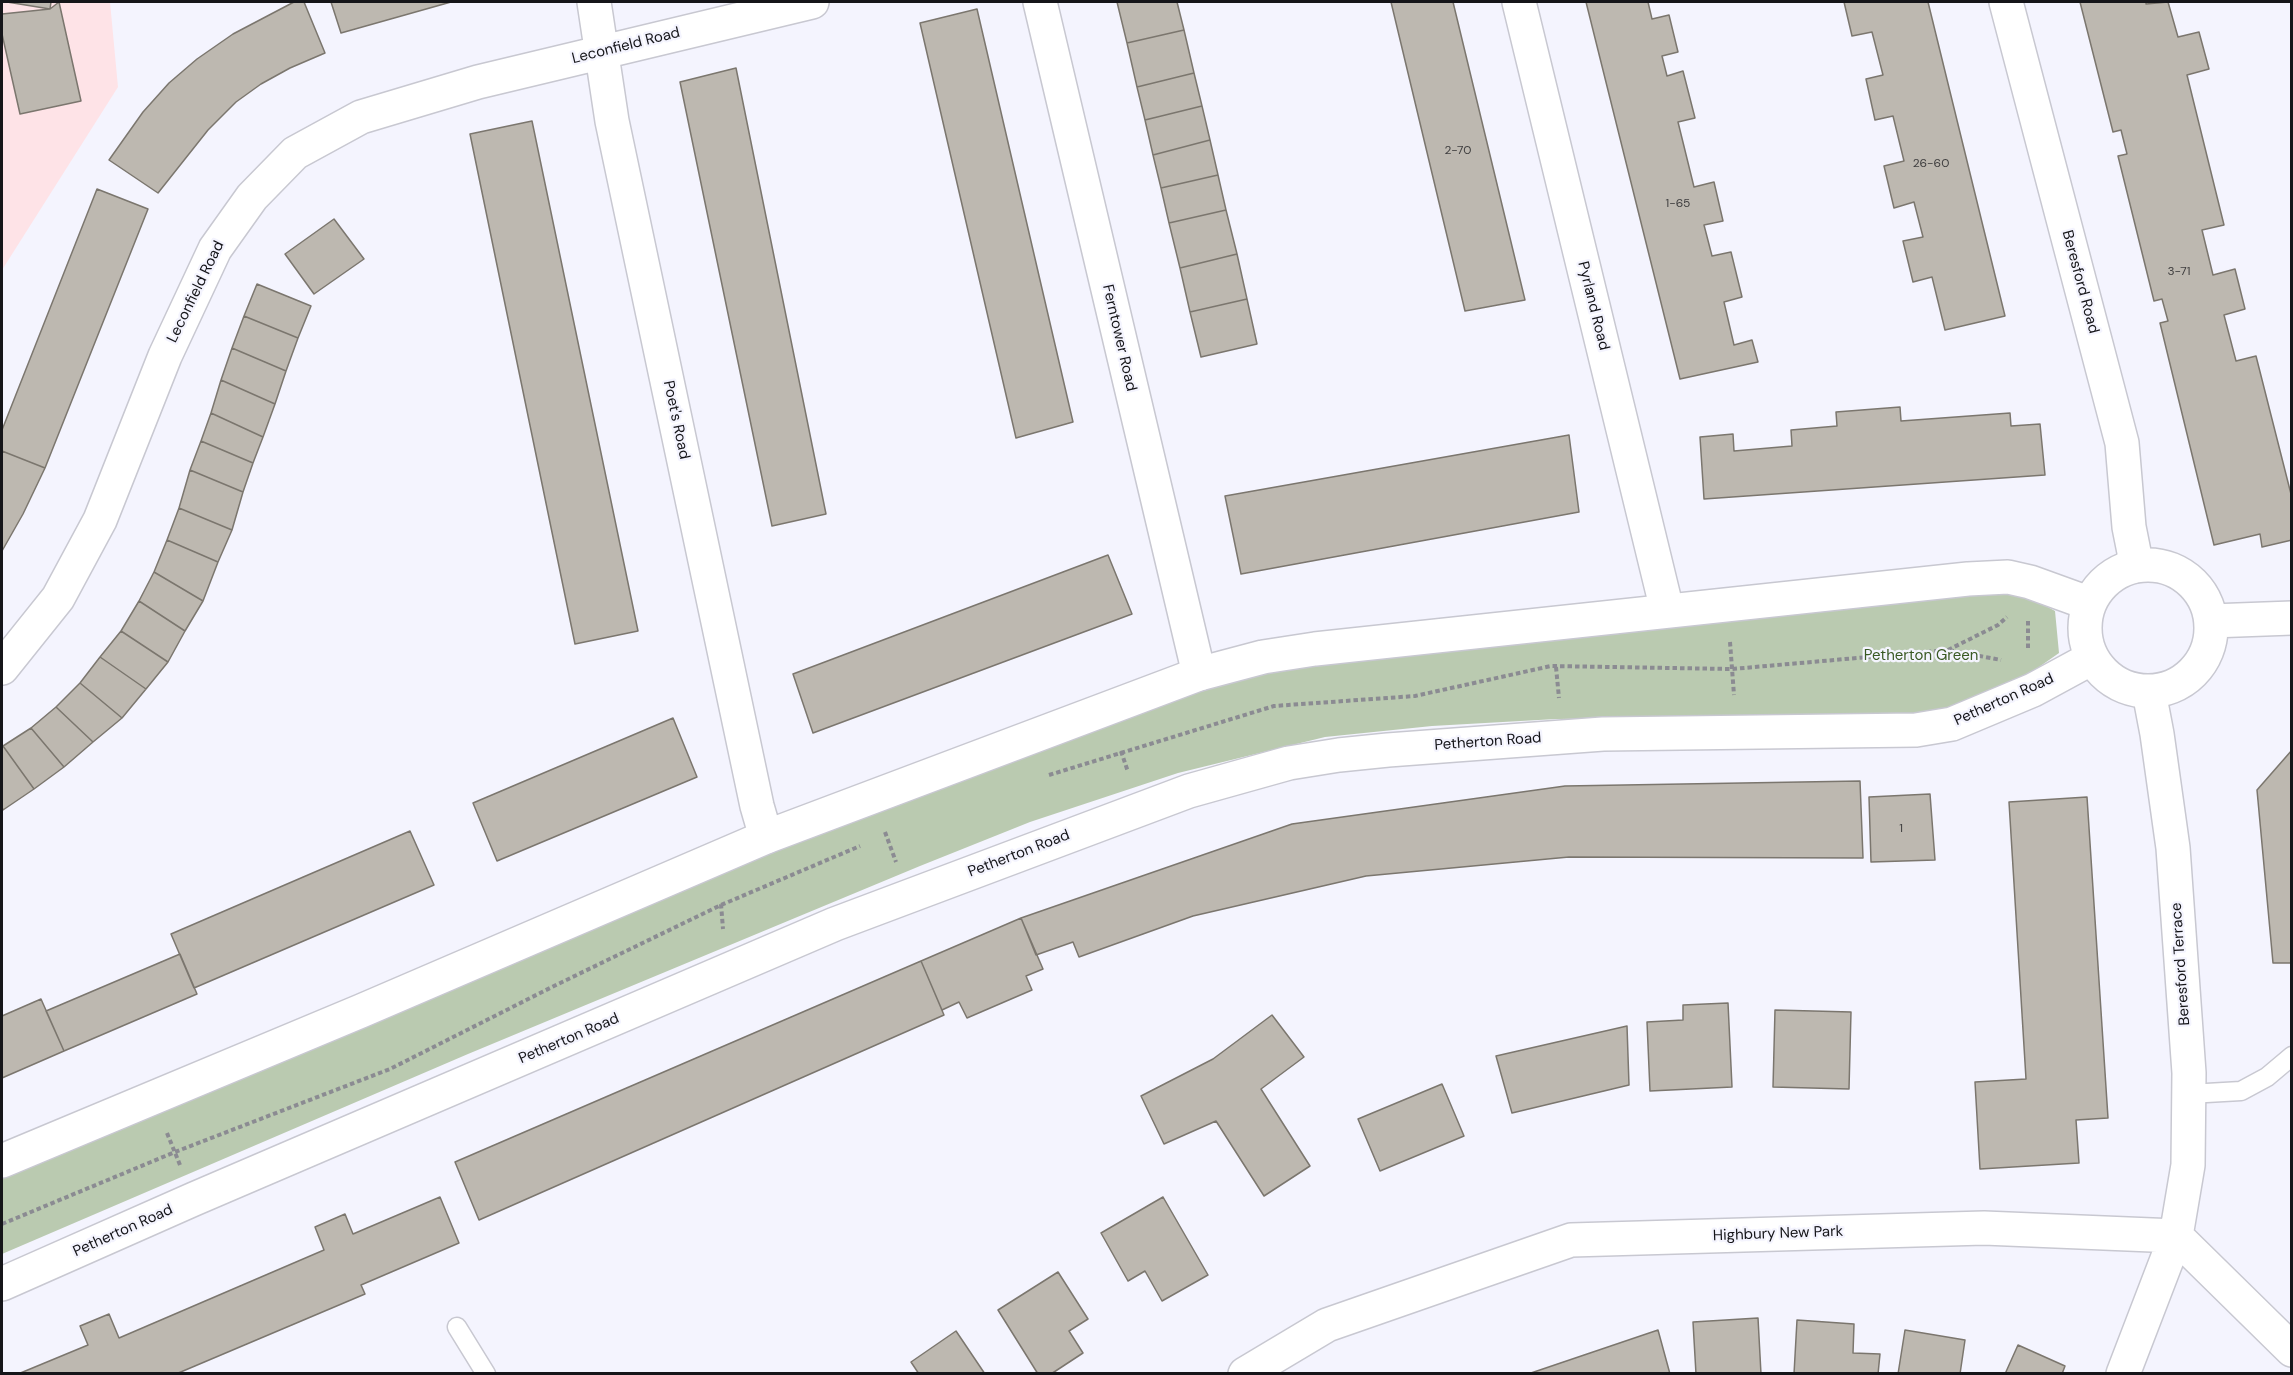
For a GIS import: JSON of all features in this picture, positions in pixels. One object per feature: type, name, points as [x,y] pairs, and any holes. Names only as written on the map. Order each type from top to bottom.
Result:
[{"type":"street","name":"Poet's Road","points":[[594,2],[615,132],[757,806],[766,837]]},
{"type":"street","name":"Leconfield Road","points":[[2,668],[58,598],[100,520],[165,356],[215,249],[252,197],[295,153],[361,117],[478,82],[812,2]]},
{"type":"street","name":"Ferntower Road","points":[[1040,2],[1199,674]]},
{"type":"street","name":"Pyrland Road","points":[[1519,2],[1667,610]]},
{"type":"street","name":"Beresford Road","points":[[2006,2],[2122,443],[2134,566]]},
{"type":"street","points":[[2134,566],[2163,566],[2183,575],[2199,590],[2208,604],[2211,637],[2207,651],[2197,669],[2180,684],[2149,693],[2125,688],[2105,676],[2092,658],[2085,638],[2088,603],[2107,579],[2122,569],[2134,566]]},
{"type":"street","points":[[2,1161],[766,837],[1106,711],[1199,674],[1263,657],[1315,649],[1968,579],[2008,577],[2030,582],[2088,603]]},
{"type":"street","points":[[2211,621],[2292,618]]},
{"type":"street","name":"Petherton Road","points":[[2,1284],[194,1199],[835,924],[1189,791],[1278,766],[1339,755],[1603,734],[1917,730],[1952,724],[2033,690],[2092,658]]},
{"type":"street","name":"Beresford Terrace","points":[[2123,1374],[2176,1236],[2188,1165],[2189,1094],[2173,848],[2149,693]]},
{"type":"street","name":"Highbury New Park","points":[[1245,1374],[1327,1325],[1571,1240],[1984,1228],[2176,1236]]},
{"type":"street","points":[[2176,1236],[2292,1350]]},
{"type":"lane","points":[[2189,1094],[2241,1091],[2267,1077],[2292,1056]]},
{"type":"lane","points":[[457,1327],[486,1374]]},
{"type":"path","points":[[2027,612],[2028,655]]},
{"type":"path","points":[[2006,661],[1948,650],[1998,625],[2012,613]]},
{"type":"path","points":[[1730,638],[1734,698]]},
{"type":"path","points":[[1555,657],[1560,709]]},
{"type":"path","points":[[1106,711],[1140,809]]},
{"type":"path","points":[[872,798],[909,896]]},
{"type":"path","points":[[716,858],[728,971]]},
{"type":"path","points":[[165,1127],[184,1174]]},
{"type":"shaded area","points":[[2,2],[110,2],[118,87],[2,270]]},
{"type":"green space","name":"Petherton Green","points":[[1989,590],[2028,596],[2055,611],[2059,653],[2029,674],[1947,711],[1914,716],[1556,719],[1432,726],[1325,737],[1178,773],[1030,822],[920,866],[468,1054],[2,1254],[2,1178],[658,900],[667,892],[1173,699],[1266,671]]},
{"type":"building","points":[[7,2],[51,2],[50,9]]},
{"type":"building","points":[[59,2],[81,101],[20,114],[2,34],[2,14],[50,9]]},
{"type":"building","points":[[294,2],[304,2],[325,53],[290,68],[261,84],[236,102],[208,130],[158,193],[109,160],[143,112],[169,83],[197,59],[233,34]]},
{"type":"building","points":[[331,2],[451,2],[341,33]]},
{"type":"building","points":[[1117,2],[1177,2],[1184,30],[1127,43]]},
{"type":"building","points":[[1391,2],[1453,2],[1525,300],[1465,311]]},
{"type":"building","points":[[1586,2],[1648,2],[1652,19],[1669,15],[1678,52],[1662,56],[1667,76],[1683,71],[1695,118],[1678,122],[1694,187],[1714,182],[1723,221],[1704,225],[1712,256],[1731,252],[1742,297],[1724,302],[1734,345],[1752,340],[1758,362],[1680,379]]},
{"type":"building","points":[[1844,2],[1928,2],[2005,316],[1945,330],[1932,277],[1913,282],[1903,241],[1923,237],[1914,202],[1894,208],[1884,166],[1904,161],[1893,116],[1875,120],[1866,79],[1883,75],[1872,32],[1852,36]]},
{"type":"building","points":[[2080,2],[2146,2],[2146,4],[2168,2],[2178,37],[2199,32],[2209,69],[2187,75],[2224,225],[2202,230],[2213,275],[2235,269],[2245,309],[2224,315],[2236,361],[2256,356],[2292,498],[2292,540],[2262,547],[2260,534],[2214,545],[2160,323],[2168,321],[2162,299],[2154,301],[2118,156],[2127,154],[2121,130],[2113,132]]},
{"type":"building","points":[[977,9],[1073,422],[1016,438],[920,23]]},
{"type":"building","points":[[1184,30],[1194,73],[1137,87],[1127,43]]},
{"type":"building","points":[[736,68],[826,514],[772,526],[680,82]]},
{"type":"building","points":[[1194,73],[1202,106],[1145,120],[1137,87]]},
{"type":"building","points":[[1202,106],[1210,140],[1153,155],[1145,120]]},
{"type":"building","points":[[532,121],[638,631],[575,644],[470,134]]},
{"type":"building","points":[[1210,140],[1218,175],[1161,188],[1153,155]]},
{"type":"building","points":[[1218,175],[1226,210],[1169,223],[1161,188]]},
{"type":"building","points":[[97,189],[148,209],[45,468],[2,451],[2,430]]},
{"type":"building","points":[[1226,210],[1237,254],[1180,268],[1169,223]]},
{"type":"building","points":[[334,219],[364,259],[314,294],[285,254]]},
{"type":"building","points":[[1237,254],[1247,299],[1190,312],[1180,268]]},
{"type":"building","points":[[257,284],[311,306],[298,338],[244,316]]},
{"type":"building","points":[[1247,299],[1257,344],[1201,357],[1190,312]]},
{"type":"building","points":[[244,316],[298,338],[286,371],[232,348]]},
{"type":"building","points":[[232,348],[286,371],[275,404],[221,380]]},
{"type":"building","points":[[221,380],[275,404],[263,437],[211,413]]},
{"type":"building","points":[[1900,407],[1901,421],[2010,413],[2011,426],[2040,424],[2045,475],[1704,499],[1700,437],[1733,434],[1734,451],[1792,446],[1791,430],[1837,426],[1836,412]]},
{"type":"building","points":[[211,413],[263,437],[253,463],[201,441]]},
{"type":"building","points":[[1569,435],[1579,512],[1241,574],[1225,496]]},
{"type":"building","points":[[201,441],[253,463],[243,492],[190,470]]},
{"type":"building","points":[[2,451],[45,468],[2,551]]},
{"type":"building","points":[[190,470],[243,492],[232,530],[179,508]]},
{"type":"building","points":[[179,508],[232,530],[218,562],[167,540]]},
{"type":"building","points":[[167,540],[218,562],[203,601],[154,572]]},
{"type":"building","points":[[1108,555],[1132,614],[813,733],[793,674]]},
{"type":"building","points":[[154,572],[203,601],[185,631],[139,601]]},
{"type":"building","points":[[139,601],[185,631],[168,662],[121,631]]},
{"type":"building","points":[[121,631],[168,662],[146,689],[100,657]]},
{"type":"building","points":[[100,657],[146,689],[122,718],[80,683]]},
{"type":"building","points":[[80,683],[122,718],[93,742],[56,707]]},
{"type":"building","points":[[56,707],[93,742],[64,767],[31,728]]},
{"type":"building","points":[[673,718],[697,777],[497,861],[473,803]]},
{"type":"building","points":[[31,728],[64,767],[34,789],[3,746]]},
{"type":"building","points":[[2,747],[34,789],[3,810]]},
{"type":"building","points":[[2292,750],[2292,963],[2273,963],[2257,790]]},
{"type":"building","points":[[1860,781],[1863,858],[1569,857],[1366,876],[1193,916],[1079,957],[1073,942],[1036,955],[1021,918],[1292,824],[1565,786]]},
{"type":"building","points":[[1930,794],[1935,860],[1871,862],[1869,797]]},
{"type":"building","points":[[2087,797],[2108,1118],[2076,1120],[2079,1163],[1980,1169],[1975,1082],[2026,1079],[2009,802]]},
{"type":"building","points":[[410,831],[434,885],[194,988],[171,934]]},
{"type":"building","points":[[1021,918],[1043,969],[1026,976],[1032,990],[967,1018],[959,1002],[942,1010],[921,961]]},
{"type":"building","points":[[180,954],[197,994],[64,1051],[46,1011]]},
{"type":"building","points":[[921,961],[944,1015],[479,1220],[455,1162]]},
{"type":"building","points":[[41,999],[64,1051],[2,1078],[2,1016]]},
{"type":"building","points":[[1728,1003],[1732,1087],[1650,1091],[1647,1022],[1683,1020],[1683,1005]]},
{"type":"building","points":[[1775,1010],[1851,1012],[1849,1089],[1773,1087]]},
{"type":"building","points":[[1272,1015],[1304,1057],[1261,1089],[1310,1166],[1264,1196],[1216,1121],[1164,1144],[1141,1096],[1213,1059]]},
{"type":"building","points":[[1627,1026],[1629,1085],[1512,1113],[1496,1056]]},
{"type":"building","points":[[1442,1084],[1464,1136],[1380,1171],[1358,1119]]},
{"type":"building","points":[[440,1197],[459,1243],[361,1285],[365,1294],[176,1374],[18,1374],[88,1345],[80,1326],[109,1314],[119,1338],[324,1250],[315,1227],[345,1214],[353,1234]]},
{"type":"building","points":[[1163,1197],[1208,1275],[1162,1301],[1145,1271],[1128,1281],[1101,1233]]},
{"type":"building","points":[[1058,1272],[1088,1319],[1069,1331],[1083,1353],[1051,1374],[1038,1374],[998,1310]]},
{"type":"building","points":[[1758,1318],[1761,1374],[1696,1374],[1693,1322]]},
{"type":"building","points":[[1797,1320],[1854,1324],[1853,1353],[1880,1354],[1878,1374],[1794,1374]]},
{"type":"building","points":[[1658,1330],[1670,1374],[1528,1374]]},
{"type":"building","points":[[1905,1330],[1965,1340],[1960,1374],[1898,1374]]},
{"type":"building","points":[[956,1331],[985,1374],[919,1374],[911,1362]]},
{"type":"building","points":[[2018,1345],[2065,1366],[2062,1374],[2005,1374]]}]
